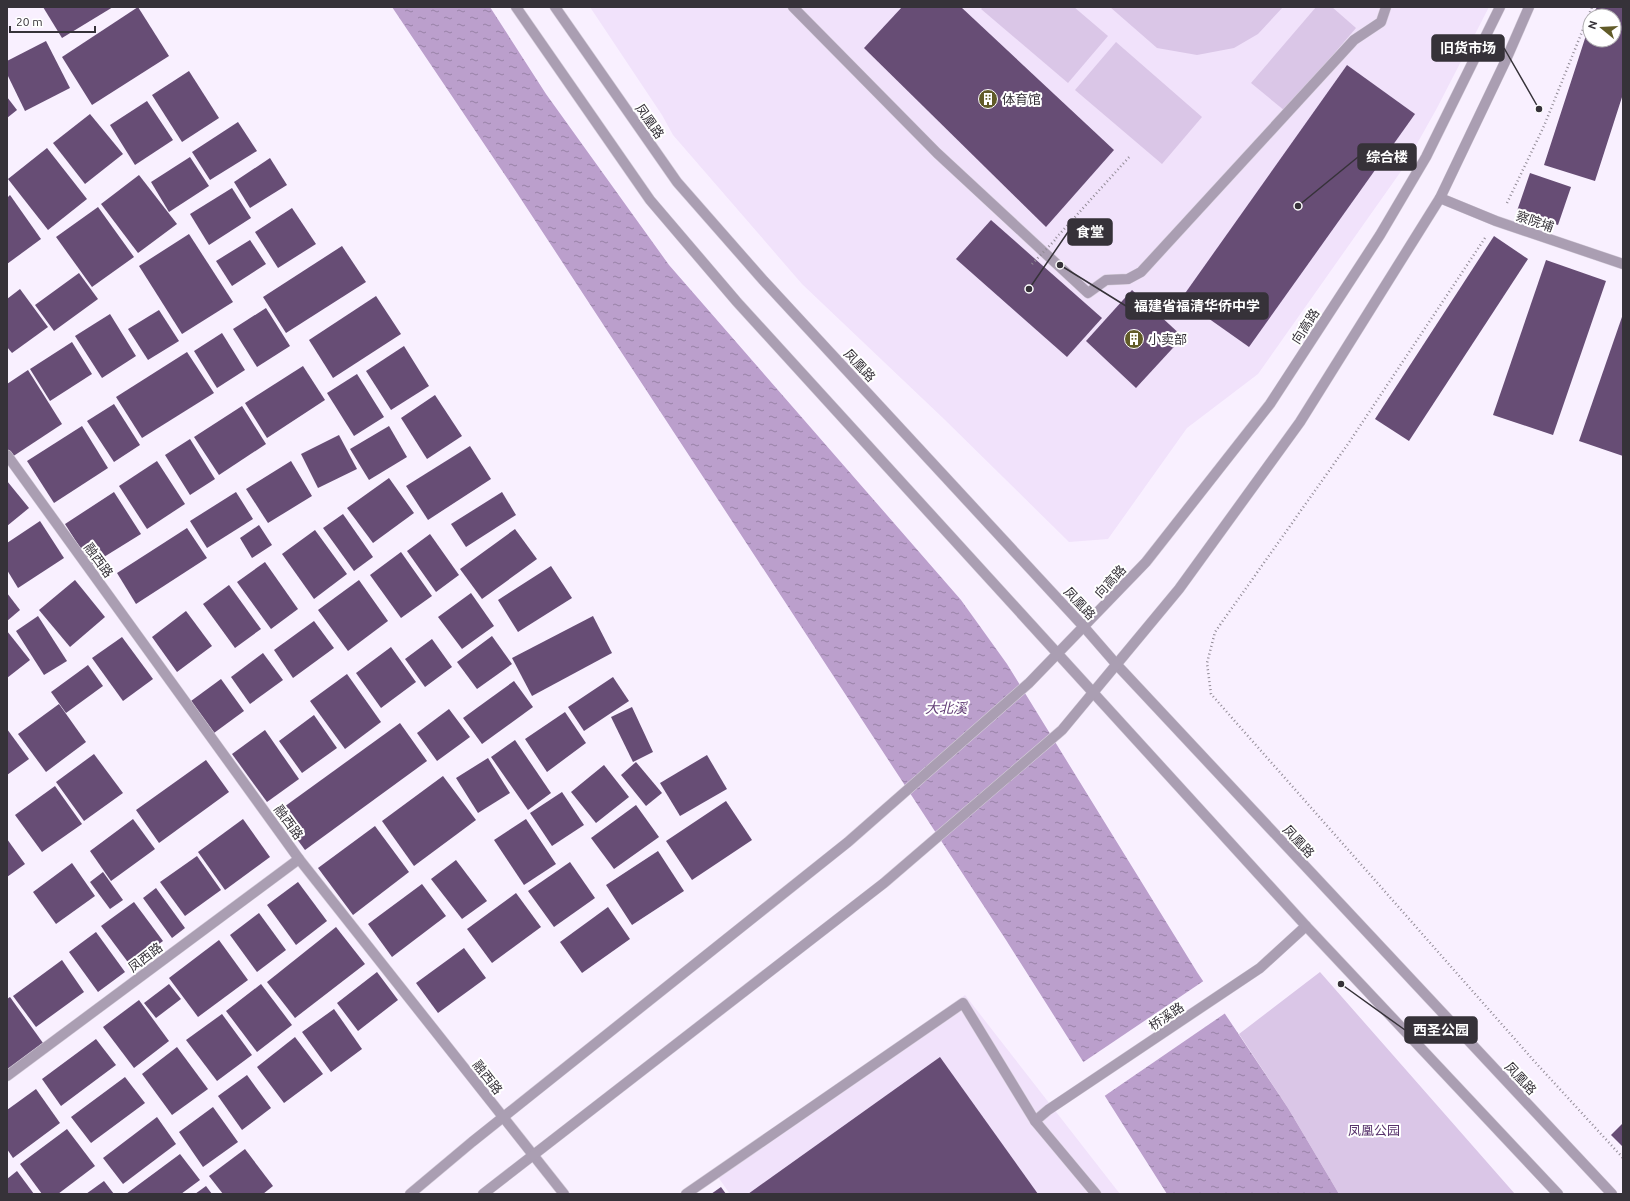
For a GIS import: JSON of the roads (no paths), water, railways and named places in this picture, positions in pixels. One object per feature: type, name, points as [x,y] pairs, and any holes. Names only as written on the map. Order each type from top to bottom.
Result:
[{"type":"street","points":[[516,7],[650,200],[737,302],[1306,926],[1558,1194]]},
{"type":"street","name":"凤凰路","points":[[555,7],[677,182],[763,280],[1084,626],[1117,664],[1612,1194]]},
{"type":"street","points":[[794,7],[937,153],[1088,292],[1106,280],[1128,279],[1141,272],[1354,40],[1381,22],[1386,7]]},
{"type":"street","name":"向高路","points":[[410,1194],[848,842],[1029,683],[1146,562],[1270,404],[1380,235],[1418,170],[1479,52],[1500,7]]},
{"type":"street","points":[[483,1194],[534,1156],[884,883],[1062,730],[1179,589],[1300,422],[1440,198],[1505,62],[1529,7]]},
{"type":"street","name":"察院埔","points":[[1440,198],[1496,221],[1623,264]]},
{"type":"street","name":"融西路","points":[[7,455],[299,858],[564,1194]]},
{"type":"street","name":"凤西路","points":[[7,1076],[299,858]]},
{"type":"street","name":"桥溪路","points":[[1035,1121],[1048,1110],[1260,968],[1306,926]]},
{"type":"street","points":[[686,1194],[963,1003],[1035,1121],[1096,1194]]},
{"type":"water","name":"大北溪","points":[[392,7],[490,7],[546,94],[669,265],[961,600],[1007,664],[1197,972],[1288,1108],[1339,1194],[1167,1194],[1006,940],[517,193]]},
{"type":"place","name":"体育馆","points":[[988,99]]},
{"type":"place","name":"旧货市场","points":[[1539,109]]},
{"type":"place","name":"综合楼","points":[[1298,206]]},
{"type":"place","name":"福建省福清华侨中学","points":[[1060,265]]},
{"type":"place","name":"食堂","points":[[1029,289]]},
{"type":"place","name":"小卖部","points":[[1134,339]]},
{"type":"place","name":"西圣公园","points":[[1341,984]]},
{"type":"park label","name":"凤凰公园","points":[[1374,1130]]}]
